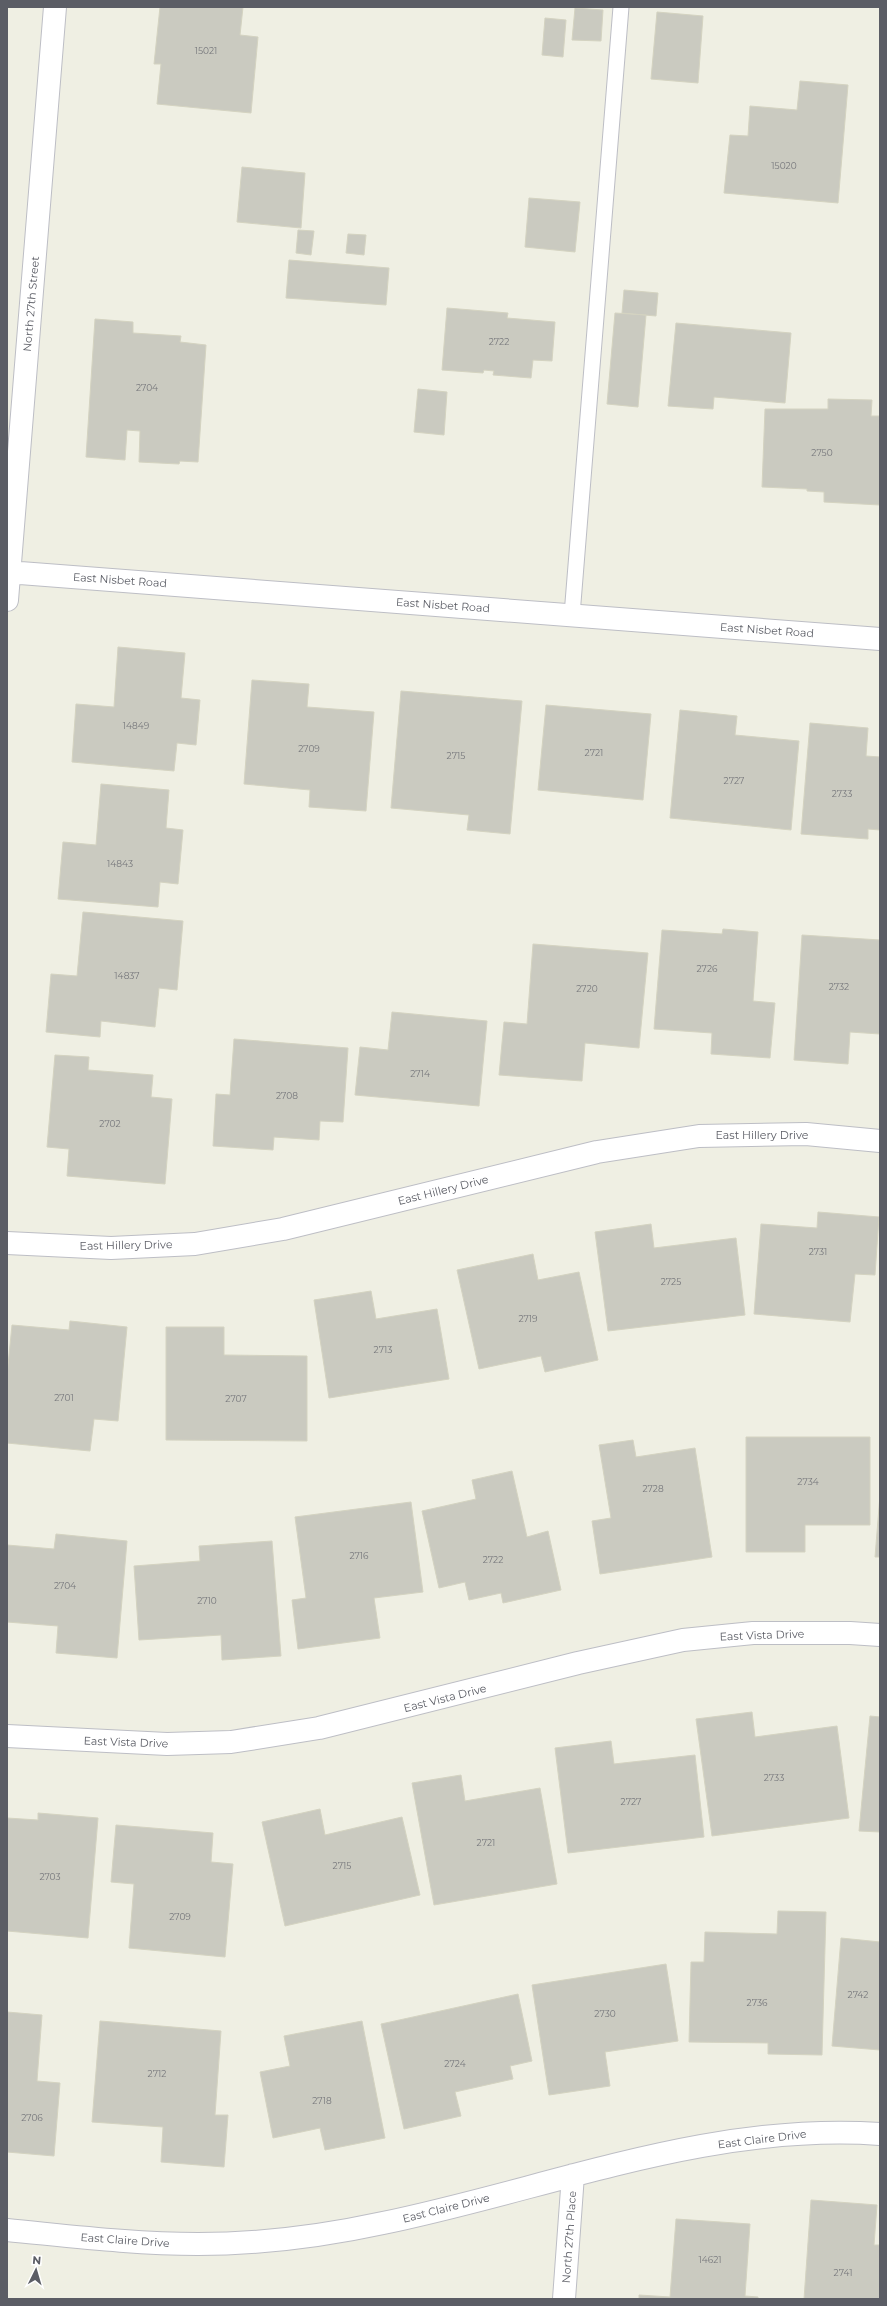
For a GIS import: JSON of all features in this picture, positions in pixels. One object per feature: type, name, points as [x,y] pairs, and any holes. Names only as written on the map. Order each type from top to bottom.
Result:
[{"type":"street","name":"North 27th Street","points":[[7,600],[8,572],[55,7]]},
{"type":"street","name":"East Nisbet Road","points":[[8,572],[880,639]]},
{"type":"street","name":"East Hillery Drive","points":[[7,1243],[111,1248],[194,1244],[283,1229],[597,1152],[699,1136],[806,1134],[880,1141]]},
{"type":"street","name":"East Vista Drive","points":[[7,1736],[167,1744],[231,1742],[319,1728],[578,1663],[683,1640],[753,1633],[850,1633],[880,1635]]},
{"type":"street","name":"East Claire Drive","points":[[7,2230],[132,2241],[198,2244],[284,2239],[383,2224],[678,2150],[752,2138],[838,2131],[880,2134]]},
{"type":"street","name":"North 27th Place","points":[[564,2299],[574,2175]]},
{"type":"lane","points":[[572,615],[621,7]]},
{"type":"building","points":[[160,7],[243,7],[240,35],[258,37],[251,113],[157,104],[161,64],[154,64]]},
{"type":"building","points":[[575,8],[603,10],[601,41],[572,40]]},
{"type":"building","points":[[657,12],[703,16],[698,83],[651,79]]},
{"type":"building","points":[[545,18],[566,20],[563,57],[542,55]]},
{"type":"building","points":[[800,81],[848,85],[838,203],[724,193],[730,135],[748,136],[750,106],[797,110]]},
{"type":"building","points":[[242,167],[305,173],[301,228],[237,222]]},
{"type":"building","points":[[529,198],[580,202],[575,252],[525,247]]},
{"type":"building","points":[[298,230],[314,231],[311,255],[296,253]]},
{"type":"building","points":[[348,234],[366,235],[364,255],[346,253]]},
{"type":"building","points":[[289,260],[389,268],[386,305],[286,298]]},
{"type":"building","points":[[624,290],[658,293],[656,316],[622,313]]},
{"type":"building","points":[[447,308],[508,313],[507,318],[555,322],[552,361],[533,360],[531,378],[493,375],[494,371],[484,370],[483,373],[442,370]]},
{"type":"building","points":[[615,313],[646,315],[638,407],[607,404]]},
{"type":"building","points":[[95,319],[133,322],[133,333],[181,336],[180,342],[206,345],[198,462],[180,461],[179,464],[139,462],[140,431],[127,430],[125,460],[86,457]]},
{"type":"building","points":[[676,323],[791,333],[785,403],[714,397],[713,409],[668,406]]},
{"type":"building","points":[[418,389],[447,392],[444,435],[414,432]]},
{"type":"building","points":[[828,399],[872,400],[871,416],[880,416],[880,505],[824,502],[824,492],[807,491],[807,489],[762,487],[765,409],[828,409]]},
{"type":"building","points":[[118,647],[185,653],[181,698],[200,700],[196,745],[177,743],[174,771],[72,762],[76,704],[114,707]]},
{"type":"building","points":[[252,680],[309,684],[307,707],[374,712],[366,811],[309,807],[310,790],[244,784]]},
{"type":"building","points":[[401,691],[522,701],[510,834],[467,830],[469,815],[391,808]]},
{"type":"building","points":[[546,705],[651,714],[643,800],[538,790]]},
{"type":"building","points":[[680,710],[737,716],[735,735],[799,741],[791,830],[670,818]]},
{"type":"building","points":[[810,723],[868,728],[866,756],[880,757],[880,830],[868,829],[868,839],[801,834]]},
{"type":"building","points":[[101,784],[169,790],[166,828],[183,830],[178,884],[160,882],[158,907],[58,899],[63,842],[96,845]]},
{"type":"building","points":[[83,912],[183,921],[177,990],[159,988],[155,1027],[101,1021],[100,1037],[46,1032],[51,974],[77,976]]},
{"type":"building","points":[[723,929],[758,932],[753,1001],[775,1003],[770,1058],[711,1054],[712,1033],[654,1029],[662,930],[722,934]]},
{"type":"building","points":[[802,935],[880,940],[880,1034],[850,1032],[848,1064],[794,1060]]},
{"type":"building","points":[[533,944],[648,953],[639,1048],[585,1043],[582,1081],[499,1075],[504,1022],[527,1024]]},
{"type":"building","points":[[392,1012],[487,1021],[479,1106],[355,1095],[360,1047],[388,1050]]},
{"type":"building","points":[[234,1039],[348,1048],[343,1122],[320,1121],[319,1140],[274,1137],[273,1150],[213,1146],[216,1094],[230,1095]]},
{"type":"building","points":[[55,1055],[89,1057],[88,1070],[153,1075],[151,1097],[172,1099],[165,1184],[67,1176],[69,1149],[47,1147]]},
{"type":"building","points":[[818,1212],[879,1217],[875,1275],[855,1274],[850,1322],[754,1314],[761,1224],[817,1228]]},
{"type":"building","points":[[651,1224],[654,1248],[736,1238],[745,1315],[608,1331],[595,1232]]},
{"type":"building","points":[[533,1254],[538,1280],[579,1272],[598,1360],[545,1372],[541,1356],[479,1369],[457,1270]]},
{"type":"building","points":[[371,1291],[376,1319],[437,1309],[449,1379],[329,1398],[314,1300]]},
{"type":"building","points":[[70,1321],[127,1327],[118,1421],[94,1419],[90,1451],[7,1443],[7,1375],[12,1325],[69,1330]]},
{"type":"building","points":[[166,1327],[224,1327],[224,1355],[307,1356],[307,1441],[166,1440]]},
{"type":"building","points":[[746,1437],[870,1437],[870,1525],[805,1525],[805,1552],[746,1552]]},
{"type":"building","points":[[633,1440],[636,1457],[695,1448],[712,1557],[600,1574],[592,1521],[611,1518],[599,1445]]},
{"type":"building","points":[[512,1471],[527,1537],[548,1531],[561,1590],[503,1603],[501,1593],[469,1600],[465,1582],[439,1588],[422,1511],[476,1499],[472,1480]]},
{"type":"building","points":[[880,1495],[880,1557],[875,1557]]},
{"type":"building","points":[[411,1502],[423,1592],[374,1598],[380,1638],[298,1649],[292,1600],[306,1598],[295,1517]]},
{"type":"building","points":[[56,1534],[127,1541],[117,1658],[56,1653],[58,1626],[7,1622],[7,1545],[54,1549]]},
{"type":"building","points":[[272,1541],[281,1656],[222,1660],[221,1635],[139,1640],[134,1566],[200,1561],[199,1546]]},
{"type":"building","points":[[752,1712],[755,1737],[837,1726],[849,1818],[712,1836],[696,1719]]},
{"type":"building","points":[[870,1716],[880,1717],[880,1832],[859,1831]]},
{"type":"building","points":[[611,1741],[614,1764],[695,1755],[704,1837],[568,1853],[555,1748]]},
{"type":"building","points":[[461,1775],[465,1801],[540,1788],[557,1884],[434,1905],[412,1783]]},
{"type":"building","points":[[320,1809],[325,1835],[402,1817],[420,1895],[285,1926],[262,1822]]},
{"type":"building","points":[[38,1813],[98,1818],[88,1938],[7,1931],[7,1818],[38,1820]]},
{"type":"building","points":[[116,1825],[213,1833],[211,1862],[233,1864],[225,1957],[129,1948],[134,1884],[111,1882]]},
{"type":"building","points":[[778,1911],[826,1912],[822,2055],[768,2054],[768,2043],[689,2042],[691,1962],[704,1962],[705,1932],[777,1934]]},
{"type":"building","points":[[841,1938],[880,1942],[880,2050],[832,2046]]},
{"type":"building","points":[[666,1964],[678,2041],[605,2052],[610,2086],[549,2095],[532,1985]]},
{"type":"building","points":[[518,1994],[532,2061],[510,2066],[513,2079],[455,2092],[461,2116],[404,2129],[381,2024]]},
{"type":"building","points":[[7,2012],[42,2015],[37,2081],[60,2083],[54,2156],[7,2152]]},
{"type":"building","points":[[100,2021],[221,2031],[215,2115],[228,2115],[224,2167],[161,2162],[163,2127],[92,2122]]},
{"type":"building","points":[[362,2021],[385,2138],[325,2150],[320,2128],[273,2138],[260,2072],[290,2066],[284,2036]]},
{"type":"building","points":[[811,2200],[877,2205],[874,2245],[880,2245],[880,2299],[804,2299]]},
{"type":"building","points":[[676,2219],[750,2224],[745,2296],[758,2297],[758,2299],[639,2299],[639,2295],[670,2297]]}]
